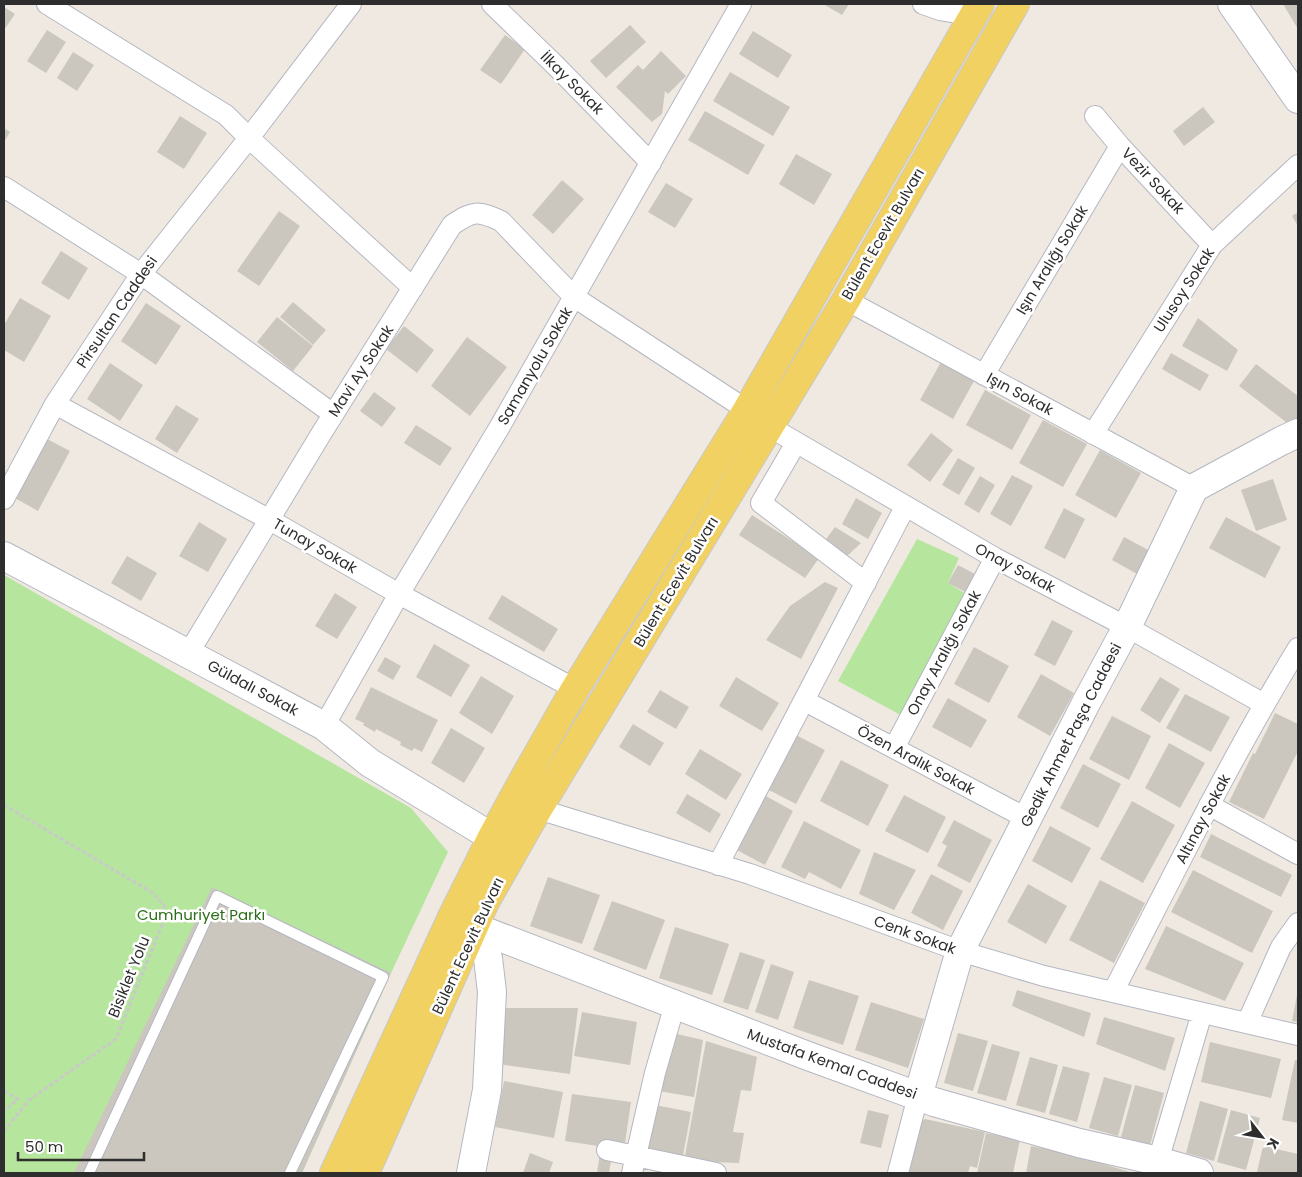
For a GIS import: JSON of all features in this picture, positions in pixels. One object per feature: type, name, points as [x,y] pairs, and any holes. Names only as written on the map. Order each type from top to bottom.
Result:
[{"type":"main road","name":"Bülent Ecevit Bulvarı","points":[[334,1173],[463,922],[485,902],[538,809],[846,300],[1015,4]]},
{"type":"main road","name":"Bülent Ecevit Bulvarı","points":[[365,1173],[463,922],[492,837],[575,689],[747,410],[976,9]]},
{"type":"main road","points":[[514,798],[538,809]]},
{"type":"main road","points":[[485,902],[492,837],[538,809]]},
{"type":"street","points":[[47,4],[226,115],[413,288]]},
{"type":"street","name":"Pirsultan Caddesi","points":[[4,499],[55,404],[141,274],[249,138],[350,4]]},
{"type":"street","name":"İlkay Sokak","points":[[492,4],[651,163]]},
{"type":"street","name":"Samanyolu Sokak","points":[[324,726],[399,594],[500,428],[740,4]]},
{"type":"street","points":[[923,4],[940,10],[976,9]]},
{"type":"street","points":[[1232,4],[1298,99]]},
{"type":"street","name":"Vezir Sokak","points":[[1096,116],[1120,146],[1212,245]]},
{"type":"street","name":"Işın Aralığı Sokak","points":[[984,375],[1120,146]]},
{"type":"street","name":"Ulusoy Sokak","points":[[1094,434],[1212,245],[1298,165]]},
{"type":"street","points":[[4,187],[141,274],[333,414]]},
{"type":"street","name":"Mavi Ay Sokak","points":[[188,654],[333,414],[452,225],[469,214],[486,214],[501,221],[574,296],[747,410]]},
{"type":"street","name":"Işın Sokak","points":[[846,300],[1194,488]]},
{"type":"street","name":"Tunay Sokak","points":[[55,404],[270,520],[399,594],[575,689]]},
{"type":"street","name":"Onay Sokak","points":[[770,427],[905,507],[996,558],[1127,627],[1264,704]]},
{"type":"street","points":[[1194,488],[1281,440],[1298,433]]},
{"type":"street","points":[[796,443],[761,503],[866,583]]},
{"type":"street","name":"Gedik Ahmet Paşa Caddesi","points":[[918,1096],[960,951],[1086,703],[1127,627],[1194,488]]},
{"type":"street","points":[[718,865],[905,507]]},
{"type":"street","name":"Güldalı Sokak","points":[[4,556],[324,726],[370,763],[492,837]]},
{"type":"street","name":"Onay Aralığı Sokak","points":[[894,748],[996,558]]},
{"type":"street","name":"Altınay Sokak","points":[[1113,992],[1264,704],[1298,648]]},
{"type":"street","name":"Özen Aralık Sokak","points":[[805,701],[1028,819]]},
{"type":"street","points":[[1210,805],[1298,854]]},
{"type":"street","name":"Cenk Sokak","points":[[538,809],[750,874],[960,951],[1044,976],[1298,1035]]},
{"type":"street","points":[[463,922],[488,958],[492,992],[487,1090],[471,1173]]},
{"type":"street","name":"Mustafa Kemal Caddesi","points":[[463,922],[934,1102],[1157,1167],[1199,1173]]},
{"type":"street","points":[[1246,1023],[1290,949],[1298,923]]},
{"type":"street","points":[[634,1165],[655,1073],[674,1004]]},
{"type":"street","points":[[1157,1167],[1202,1013]]},
{"type":"street","points":[[898,1173],[918,1096]]},
{"type":"street","points":[[607,1150],[634,1165],[716,1173]]},
{"type":"lane","points":[[89,1173],[218,896],[383,977],[290,1173]]},
{"type":"path","name":"Bisiklet Yolu","points":[[4,805],[153,893],[164,906],[162,925],[116,1039],[29,1100],[4,1132]]},
{"type":"path","points":[[4,1091],[18,1099],[4,1111]]},
{"type":"green space","points":[[917,539],[959,558],[948,583],[971,597],[906,718],[838,681]]},
{"type":"green space","name":"Cumhuriyet Parkı","points":[[4,575],[411,808],[448,852],[391,973],[302,1173],[4,1173]]},
{"type":"building","points":[[823,4],[849,4],[842,15]]},
{"type":"building","points":[[1283,4],[1298,4],[1298,29]]},
{"type":"building","points":[[4,7],[15,14],[4,30]]},
{"type":"building","points":[[630,25],[646,42],[606,78],[590,61]]},
{"type":"building","points":[[47,30],[66,42],[46,73],[27,61]]},
{"type":"building","points":[[753,31],[792,55],[778,78],[739,54]]},
{"type":"building","points":[[505,35],[525,49],[501,84],[480,70]]},
{"type":"building","points":[[661,51],[686,76],[668,94],[665,91],[662,114],[652,122],[616,87],[638,65],[643,70]]},
{"type":"building","points":[[73,52],[94,65],[77,91],[57,78]]},
{"type":"building","points":[[730,72],[790,107],[773,136],[713,101]]},
{"type":"building","points":[[1203,107],[1215,122],[1184,146],[1173,131]]},
{"type":"building","points":[[705,111],[765,145],[748,175],[688,140]]},
{"type":"building","points":[[180,116],[207,133],[184,169],[157,152]]},
{"type":"building","points":[[4,128],[10,132],[4,142]]},
{"type":"building","points":[[796,154],[832,174],[814,205],[779,184]]},
{"type":"building","points":[[562,180],[584,199],[553,234],[532,215]]},
{"type":"building","points":[[666,183],[693,199],[675,228],[648,212]]},
{"type":"building","points":[[279,211],[300,226],[259,286],[237,271]]},
{"type":"building","points":[[1298,212],[1298,226],[1292,216]]},
{"type":"building","points":[[61,251],[88,268],[69,300],[41,283]]},
{"type":"building","points":[[20,298],[51,316],[24,362],[4,350],[4,325]]},
{"type":"building","points":[[293,302],[326,330],[313,345],[280,317]]},
{"type":"building","points":[[146,303],[181,326],[156,365],[121,341]]},
{"type":"building","points":[[277,317],[313,346],[293,371],[257,342]]},
{"type":"building","points":[[1198,318],[1238,350],[1227,371],[1182,346]]},
{"type":"building","points":[[404,326],[434,350],[417,373],[386,349]]},
{"type":"building","points":[[467,337],[507,367],[470,416],[431,386]]},
{"type":"building","points":[[1171,353],[1209,375],[1200,391],[1162,369]]},
{"type":"building","points":[[941,362],[974,381],[953,419],[920,400]]},
{"type":"building","points":[[110,363],[143,385],[120,421],[87,399]]},
{"type":"building","points":[[1256,364],[1298,396],[1298,423],[1294,428],[1239,386]]},
{"type":"building","points":[[985,390],[1031,415],[1012,450],[966,425]]},
{"type":"building","points":[[374,392],[396,408],[382,427],[360,411]]},
{"type":"building","points":[[176,405],[199,419],[177,453],[155,439]]},
{"type":"building","points":[[1043,420],[1087,444],[1063,487],[1019,463]]},
{"type":"building","points":[[416,425],[452,448],[440,466],[404,443]]},
{"type":"building","points":[[931,433],[953,450],[930,482],[907,465]]},
{"type":"building","points":[[45,438],[70,451],[38,511],[13,497]]},
{"type":"building","points":[[1100,450],[1141,473],[1116,518],[1075,495]]},
{"type":"building","points":[[958,458],[975,468],[959,495],[942,485]]},
{"type":"building","points":[[1012,475],[1033,486],[1011,526],[990,514]]},
{"type":"building","points":[[980,476],[995,485],[979,513],[964,504]]},
{"type":"building","points":[[1273,479],[1287,520],[1256,531],[1241,490]]},
{"type":"building","points":[[856,498],[882,513],[868,539],[842,524]]},
{"type":"building","points":[[1064,508],[1085,519],[1065,559],[1044,548]]},
{"type":"building","points":[[752,515],[819,558],[805,578],[739,535]]},
{"type":"building","points":[[1226,517],[1281,547],[1265,578],[1209,548]]},
{"type":"building","points":[[199,522],[227,539],[208,572],[179,556]]},
{"type":"building","points":[[835,527],[861,543],[846,557],[824,542]]},
{"type":"building","points":[[1124,537],[1152,552],[1139,575],[1112,560]]},
{"type":"building","points":[[127,556],[157,573],[141,601],[111,583]]},
{"type":"building","points":[[958,565],[975,574],[965,592],[948,583]]},
{"type":"building","points":[[825,582],[838,588],[801,659],[766,640],[790,606]]},
{"type":"building","points":[[335,593],[357,607],[337,639],[315,626]]},
{"type":"building","points":[[502,595],[558,629],[544,652],[488,619]]},
{"type":"building","points":[[1052,620],[1073,631],[1055,666],[1034,655]]},
{"type":"building","points":[[434,644],[470,665],[451,697],[416,677]]},
{"type":"building","points":[[974,647],[1009,666],[989,703],[954,684]]},
{"type":"building","points":[[385,657],[401,666],[393,680],[377,671]]},
{"type":"building","points":[[1041,674],[1074,693],[1050,736],[1017,717]]},
{"type":"building","points":[[481,676],[514,696],[492,734],[459,713]]},
{"type":"building","points":[[736,677],[779,703],[762,731],[719,706]]},
{"type":"building","points":[[1160,677],[1180,689],[1160,723],[1140,710]]},
{"type":"building","points":[[371,687],[438,720],[422,752],[414,748],[412,751],[400,745],[401,742],[376,729],[375,732],[363,725],[364,723],[355,719]]},
{"type":"building","points":[[660,690],[689,707],[676,729],[647,712]]},
{"type":"building","points":[[1185,694],[1230,717],[1211,752],[1166,728]]},
{"type":"building","points":[[948,698],[987,720],[971,748],[932,727]]},
{"type":"building","points":[[1275,713],[1298,724],[1298,751],[1264,819],[1229,802]]},
{"type":"building","points":[[1112,716],[1151,736],[1129,780],[1089,759]]},
{"type":"building","points":[[633,724],[664,743],[650,766],[619,747]]},
{"type":"building","points":[[451,728],[485,748],[464,783],[431,763]]},
{"type":"building","points":[[796,735],[825,750],[796,804],[767,789]]},
{"type":"building","points":[[1169,743],[1205,763],[1180,808],[1145,788]]},
{"type":"building","points":[[700,749],[742,774],[726,800],[685,774]]},
{"type":"building","points":[[841,760],[889,785],[868,826],[820,801]]},
{"type":"building","points":[[1083,764],[1121,784],[1098,828],[1060,808]]},
{"type":"building","points":[[687,794],[721,814],[710,833],[676,813]]},
{"type":"building","points":[[764,795],[793,811],[765,865],[735,849]]},
{"type":"building","points":[[904,795],[946,817],[928,853],[885,831]]},
{"type":"building","points":[[1132,801],[1175,825],[1143,883],[1100,859]]},
{"type":"building","points":[[954,820],[992,840],[970,883],[937,866],[947,846],[942,843]]},
{"type":"building","points":[[804,821],[861,850],[841,889],[809,872],[805,879],[781,867]]},
{"type":"building","points":[[1050,826],[1091,848],[1072,883],[1032,861]]},
{"type":"building","points":[[1211,834],[1292,875],[1281,897],[1200,857]]},
{"type":"building","points":[[874,852],[916,870],[894,910],[859,894]]},
{"type":"building","points":[[1193,870],[1273,911],[1252,953],[1171,912]]},
{"type":"building","points":[[931,874],[963,891],[943,930],[911,913]]},
{"type":"building","points":[[548,877],[600,895],[582,944],[530,926]]},
{"type":"building","points":[[1100,880],[1145,903],[1114,963],[1069,940]]},
{"type":"building","points":[[1028,884],[1067,906],[1046,944],[1007,922]]},
{"type":"building","points":[[212,887],[391,973],[302,1173],[74,1173]]},
{"type":"building","points":[[612,901],[665,920],[646,970],[593,950]]},
{"type":"building","points":[[1166,926],[1244,963],[1225,1001],[1145,969]]},
{"type":"building","points":[[675,927],[729,944],[712,995],[659,978]]},
{"type":"building","points":[[740,952],[765,960],[748,1010],[723,1002]]},
{"type":"building","points":[[771,964],[794,972],[778,1020],[755,1012]]},
{"type":"building","points":[[809,980],[859,996],[843,1045],[793,1028]]},
{"type":"building","points":[[1017,990],[1091,1013],[1084,1037],[1012,1006]]},
{"type":"building","points":[[1298,995],[1298,1022],[1292,1021]]},
{"type":"building","points":[[871,1002],[924,1019],[908,1068],[855,1050]]},
{"type":"building","points":[[506,1008],[578,1008],[570,1074],[498,1064]]},
{"type":"building","points":[[582,1012],[637,1022],[630,1065],[574,1056]]},
{"type":"building","points":[[1104,1017],[1175,1038],[1165,1071],[1096,1044]]},
{"type":"building","points":[[958,1033],[988,1041],[973,1091],[944,1083]]},
{"type":"building","points":[[677,1034],[703,1040],[694,1097],[658,1091]]},
{"type":"building","points":[[706,1041],[757,1057],[751,1091],[741,1090],[733,1132],[744,1133],[739,1163],[684,1161]]},
{"type":"building","points":[[1210,1042],[1281,1059],[1271,1098],[1201,1082]]},
{"type":"building","points":[[992,1044],[1020,1052],[1006,1101],[977,1093]]},
{"type":"building","points":[[1030,1057],[1058,1065],[1045,1113],[1016,1105]]},
{"type":"building","points":[[1295,1060],[1298,1060],[1298,1123],[1282,1120]]},
{"type":"building","points":[[1063,1066],[1090,1073],[1077,1122],[1049,1114]]},
{"type":"building","points":[[1104,1077],[1132,1085],[1118,1136],[1089,1128]]},
{"type":"building","points":[[504,1081],[563,1092],[554,1138],[495,1127]]},
{"type":"building","points":[[1135,1085],[1164,1093],[1150,1145],[1121,1137]]},
{"type":"building","points":[[572,1094],[631,1102],[624,1150],[565,1141]]},
{"type":"building","points":[[1200,1101],[1228,1109],[1214,1161],[1186,1153]]},
{"type":"building","points":[[650,1104],[691,1112],[682,1161],[641,1153]]},
{"type":"building","points":[[868,1110],[889,1115],[881,1148],[860,1143]]},
{"type":"building","points":[[1231,1110],[1260,1118],[1246,1170],[1217,1162]]},
{"type":"building","points":[[925,1119],[985,1132],[977,1168],[970,1166],[968,1173],[906,1173],[919,1122]]},
{"type":"building","points":[[986,1133],[1020,1140],[1013,1173],[977,1173]]},
{"type":"building","points":[[1031,1146],[1068,1153],[1133,1173],[1026,1173]]},
{"type":"building","points":[[1263,1146],[1298,1154],[1298,1173],[1257,1172]]},
{"type":"building","points":[[530,1153],[553,1162],[549,1173],[523,1173]]},
{"type":"building","points":[[600,1153],[612,1155],[609,1173],[597,1173]]}]
